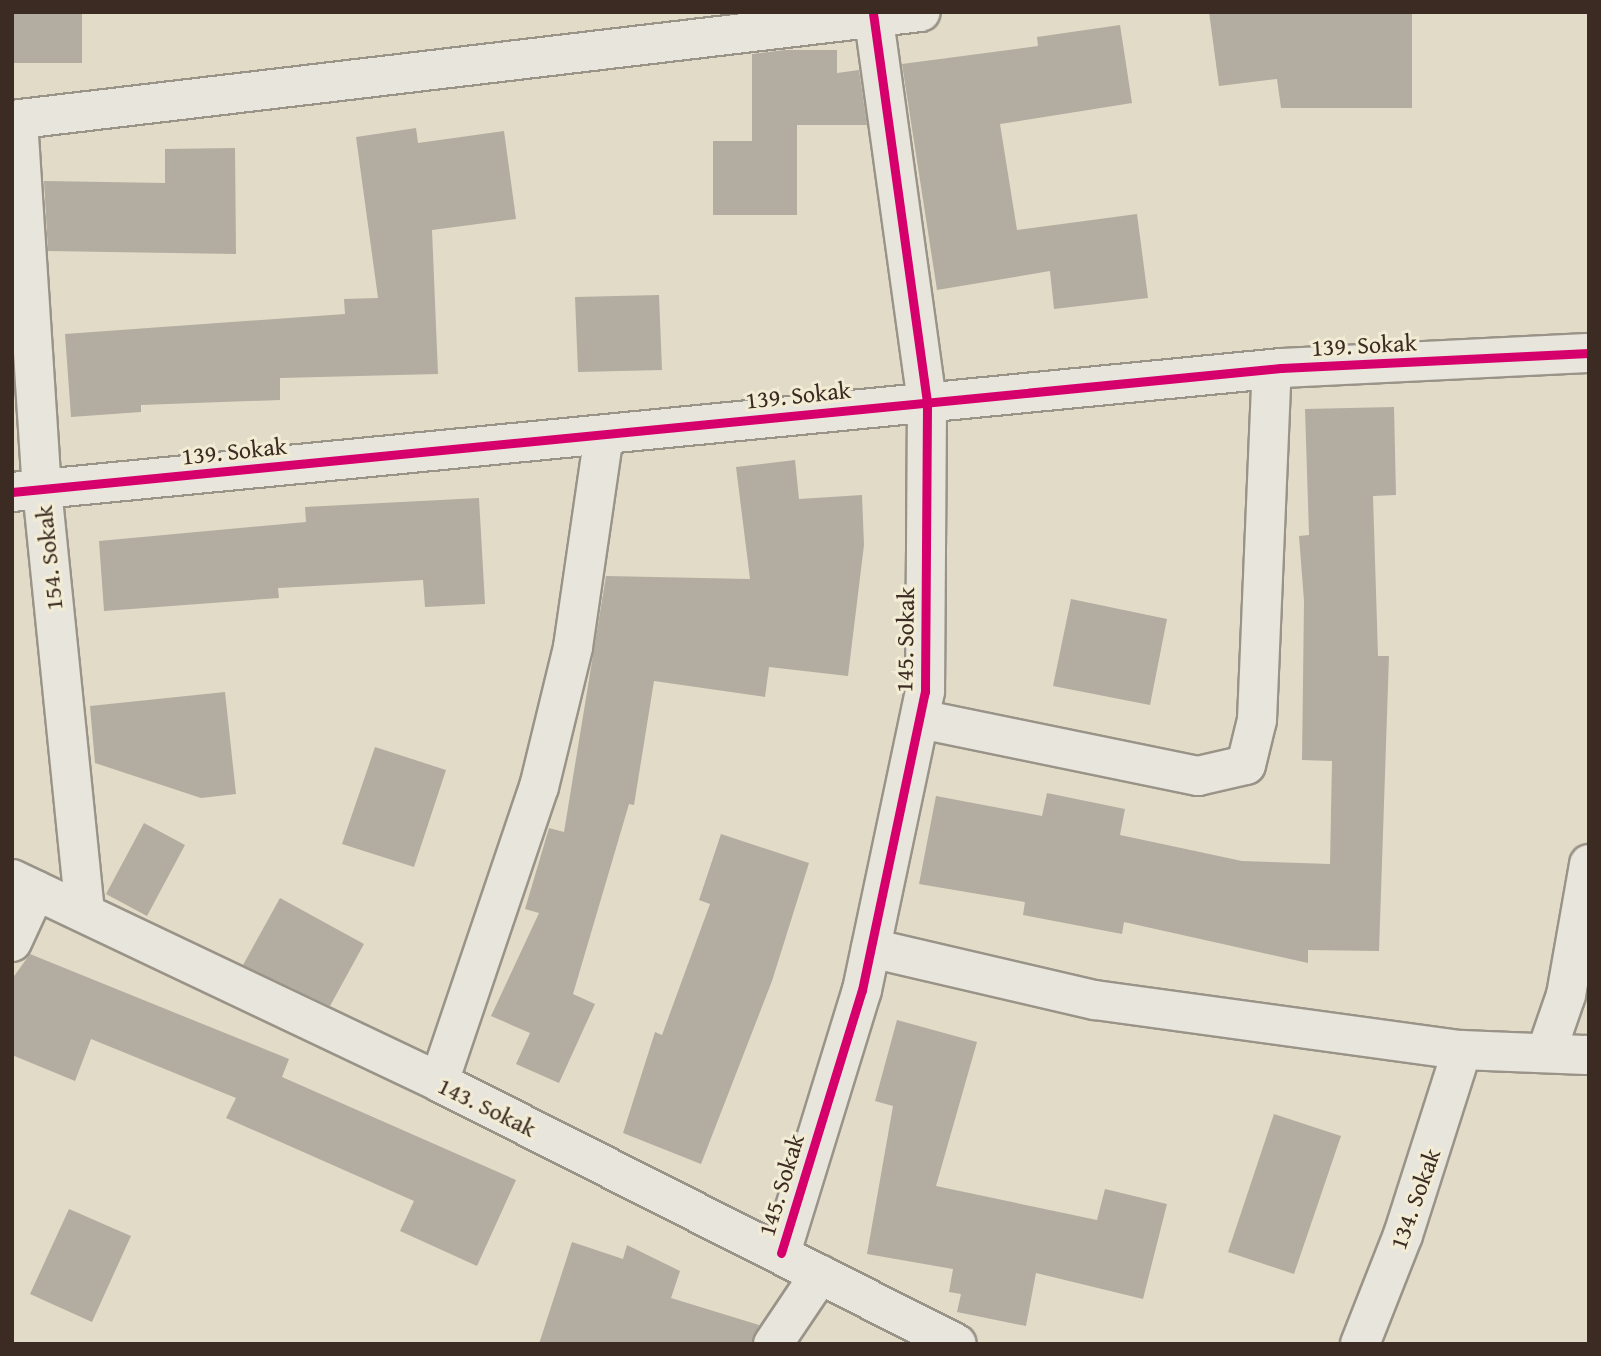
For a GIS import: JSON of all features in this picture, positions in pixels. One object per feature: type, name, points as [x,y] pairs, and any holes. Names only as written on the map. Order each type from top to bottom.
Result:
[{"type":"street","points":[[15,120],[921,12]]},
{"type":"street","name":"145. Sokak","points":[[780,1253],[871,948],[925,692],[927,402],[873,17]]},
{"type":"street","name":"154. Sokak","points":[[15,120],[27,490],[85,911]]},
{"type":"street","name":"139. Sokak","points":[[27,490],[1272,369],[1589,353]]},
{"type":"street","points":[[920,719],[1198,776],[1245,765],[1257,720],[1272,369]]},
{"type":"street","points":[[439,1082],[539,787],[573,647],[604,434]]},
{"type":"street","points":[[1546,1053],[1566,995],[1589,864]]},
{"type":"street","points":[[12,942],[24,885]]},
{"type":"street","name":"143. Sokak","points":[[24,885],[85,911],[439,1082],[957,1344]]},
{"type":"street","points":[[871,948],[1095,1000],[1462,1050],[1589,1055]]},
{"type":"street","name":"134. Sokak","points":[[1360,1344],[1404,1235],[1462,1050]]},
{"type":"street","points":[[773,1344],[820,1274]]},
{"type":"building","points":[[12,12],[82,12],[82,63],[12,63]]},
{"type":"building","points":[[1209,12],[1412,12],[1412,108],[1281,108],[1277,79],[1219,86]]},
{"type":"building","points":[[1120,25],[1132,103],[1000,124],[1017,230],[1137,214],[1148,298],[1054,309],[1050,271],[937,290],[902,64],[1038,46],[1037,37]]},
{"type":"building","points":[[785,50],[837,50],[837,73],[859,70],[867,125],[797,125],[797,215],[713,215],[713,141],[752,141],[752,54]]},
{"type":"building","points":[[416,128],[418,143],[504,131],[516,219],[432,230],[438,374],[280,378],[280,400],[141,405],[141,412],[71,417],[65,334],[345,314],[344,299],[378,298],[356,137]]},
{"type":"building","points":[[235,148],[236,254],[48,251],[44,181],[165,183],[165,149]]},
{"type":"building","points":[[659,295],[662,370],[578,372],[575,297]]},
{"type":"building","points":[[1394,407],[1396,495],[1373,496],[1378,656],[1389,656],[1379,951],[1308,950],[1308,963],[1124,922],[1122,934],[1023,915],[1025,902],[919,884],[936,796],[1042,816],[1047,793],[1125,809],[1120,835],[1242,861],[1330,864],[1332,761],[1302,760],[1304,601],[1299,536],[1309,535],[1305,409]]},
{"type":"building","points":[[795,460],[799,499],[862,495],[864,545],[848,676],[769,667],[765,697],[654,681],[634,805],[629,804],[573,994],[595,1004],[559,1083],[516,1064],[530,1033],[491,1016],[539,913],[525,909],[549,828],[564,832],[606,576],[750,579],[736,467]]},
{"type":"building","points":[[479,498],[485,604],[425,607],[423,580],[278,588],[279,598],[104,611],[99,541],[306,522],[305,507]]},
{"type":"building","points":[[1071,599],[1167,619],[1150,705],[1053,686]]},
{"type":"building","points":[[225,692],[236,794],[201,798],[95,763],[90,706]]},
{"type":"building","points":[[375,747],[446,770],[414,867],[342,844]]},
{"type":"building","points":[[144,823],[185,845],[147,916],[106,894]]},
{"type":"building","points":[[721,834],[809,863],[772,981],[701,1164],[623,1133],[655,1032],[662,1035],[710,904],[699,900]]},
{"type":"building","points":[[280,898],[364,944],[330,1006],[243,965]]},
{"type":"building","points":[[30,954],[289,1059],[282,1077],[516,1180],[477,1266],[400,1231],[414,1201],[226,1118],[236,1098],[91,1039],[75,1081],[12,1055],[12,979]]},
{"type":"building","points":[[897,1020],[977,1042],[936,1186],[1097,1220],[1105,1189],[1167,1204],[1143,1299],[1036,1273],[1026,1326],[957,1312],[961,1294],[949,1292],[953,1269],[867,1254],[893,1106],[875,1101]]},
{"type":"building","points":[[1274,1114],[1341,1136],[1294,1274],[1228,1252]]},
{"type":"building","points":[[69,1209],[131,1236],[92,1322],[30,1294]]},
{"type":"building","points":[[572,1242],[623,1259],[627,1245],[680,1271],[671,1298],[759,1325],[751,1344],[539,1344]]},
{"type":"cycle path","points":[[781,1253],[862,990],[925,692],[927,402],[873,12]]},
{"type":"cycle path","points":[[12,492],[1281,368],[1589,353]]}]
